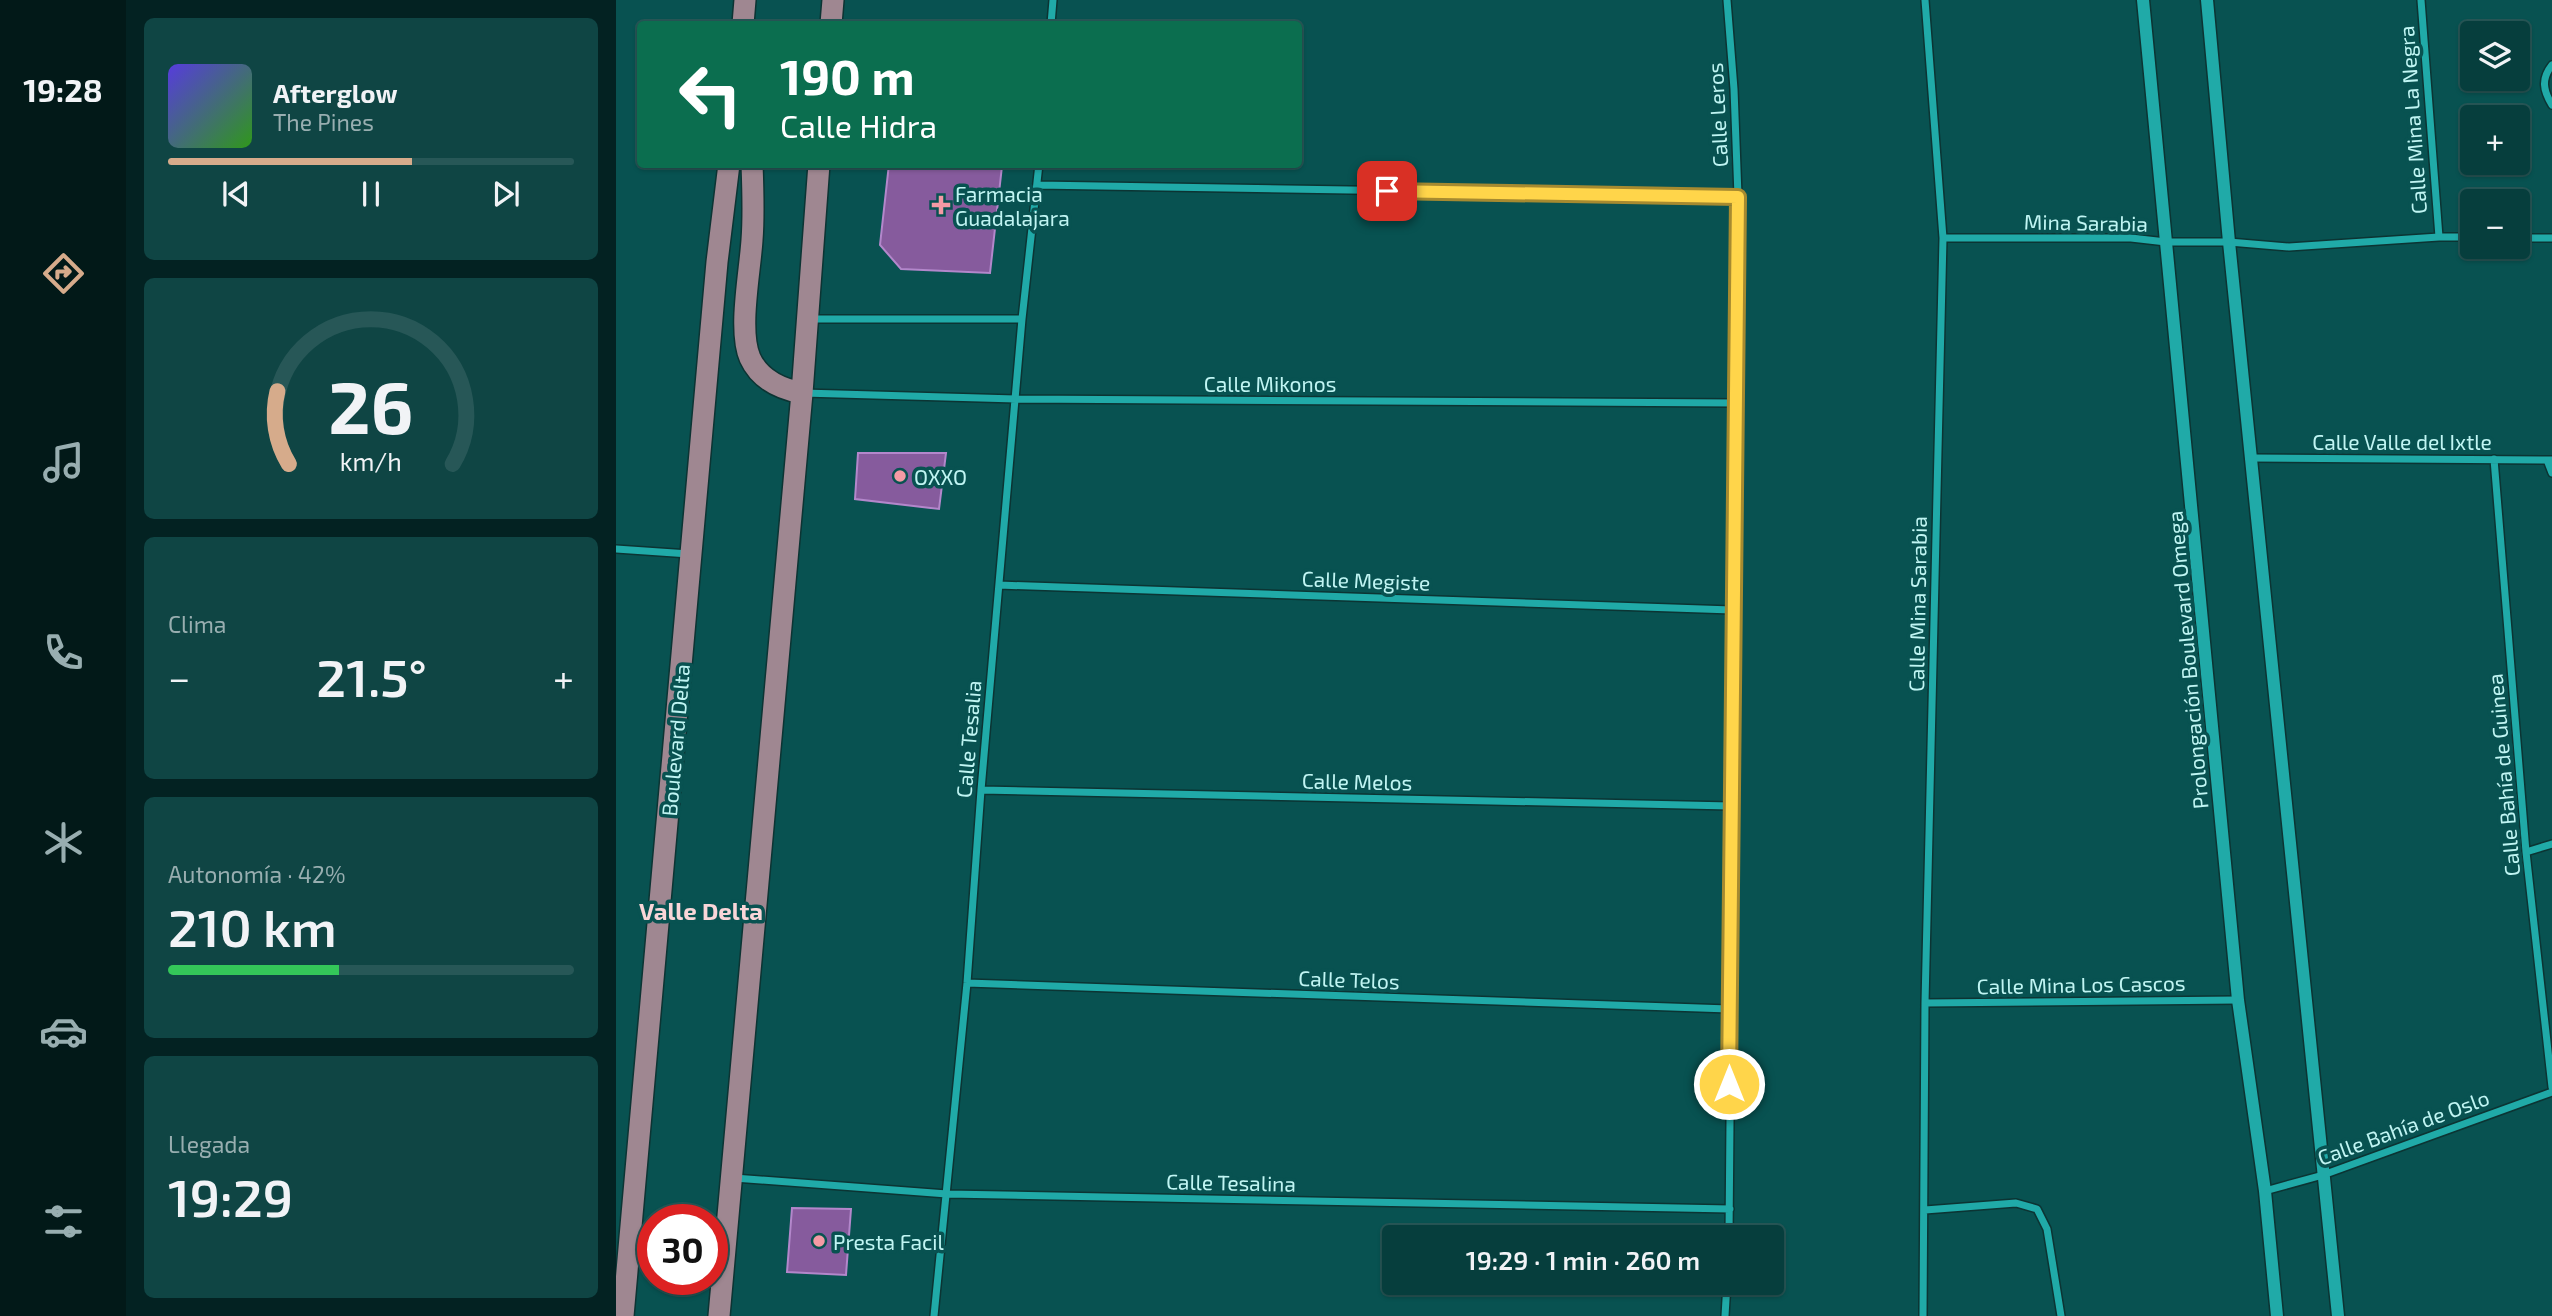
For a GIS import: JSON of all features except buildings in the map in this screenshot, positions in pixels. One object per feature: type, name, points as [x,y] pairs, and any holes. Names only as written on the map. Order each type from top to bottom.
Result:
[{"type":"main road","points":[[743,21],[744,0]]},
{"type":"main road","points":[[831,21],[833,0]]},
{"type":"main road","name":"Boulevard Delta","points":[[623,1316],[717,262],[729,168]]},
{"type":"main road","points":[[752,168],[752,240],[744,331],[750,358],[765,378],[783,389],[802,393]]},
{"type":"main road","points":[[719,1316],[802,393],[819,168]]},
{"type":"street","points":[[1051,21],[1053,0]]},
{"type":"street","name":"Calle Leros","points":[[1727,0],[1738,197],[1732,610],[1729,1225]]},
{"type":"street","name":"Calle Mina Sarabia","points":[[1923,1316],[1925,1003],[1943,238],[1925,0]]},
{"type":"street","name":"Prolongación Boulevard Omega","points":[[2143,0],[2238,1000],[2264,1191],[2277,1316]]},
{"type":"street","points":[[2207,0],[2337,1316]]},
{"type":"street","name":"Calle Mina La Negra","points":[[2421,0],[2439,237]]},
{"type":"street","points":[[2552,65],[2544,81],[2544,92],[2552,105]]},
{"type":"street","name":"Calle Tesalia","points":[[934,1316],[967,984],[981,790],[1039,168]]},
{"type":"street","points":[[1037,185],[1738,197]]},
{"type":"street","name":"Calle Mina La Negra","points":[[2229,242],[2289,247],[2460,237]]},
{"type":"street","name":"Mina Sarabia","points":[[1943,238],[2131,238],[2166,242],[2229,242]]},
{"type":"street","points":[[2530,238],[2552,238]]},
{"type":"street","points":[[807,319],[1023,319]]},
{"type":"street","name":"Calle Mikonos","points":[[802,393],[1016,399],[1737,403]]},
{"type":"street","name":"Calle Valle del Ixtle","points":[[2252,458],[2549,460]]},
{"type":"street","name":"Calle Bahía de Guinea","points":[[2494,459],[2526,852],[2552,1090]]},
{"type":"street","points":[[2549,460],[2552,473]]},
{"type":"street","points":[[616,548],[691,554]]},
{"type":"street","name":"Calle Megiste","points":[[999,585],[1732,610]]},
{"type":"street","name":"Calle Melos","points":[[981,790],[1731,806]]},
{"type":"street","points":[[2526,852],[2552,844]]},
{"type":"street","name":"Calle Telos","points":[[967,984],[1729,1009]]},
{"type":"street","name":"Calle Mina Los Cascos","points":[[1925,1003],[2238,1000]]},
{"type":"street","name":"Calle Bahía de Oslo","points":[[2264,1191],[2323,1175],[2552,1090]]},
{"type":"street","name":"Calle Tesalina","points":[[732,1178],[947,1194],[1730,1209]]},
{"type":"street","points":[[1925,1210],[2016,1203],[2037,1209],[2047,1229],[2062,1316]]},
{"type":"street","points":[[1726,1316],[1727,1295]]},
{"type":"place","name":"Farmacia Guadalajara","points":[[941,205]]},
{"type":"place","name":"OXXO","points":[[900,476]]},
{"type":"place","name":"Presta Facil","points":[[819,1241]]},
{"type":"district","name":"Valle Delta","points":[[701,910]]},
{"type":"route","points":[[1387,191],[1738,197],[1729,1084]]}]
